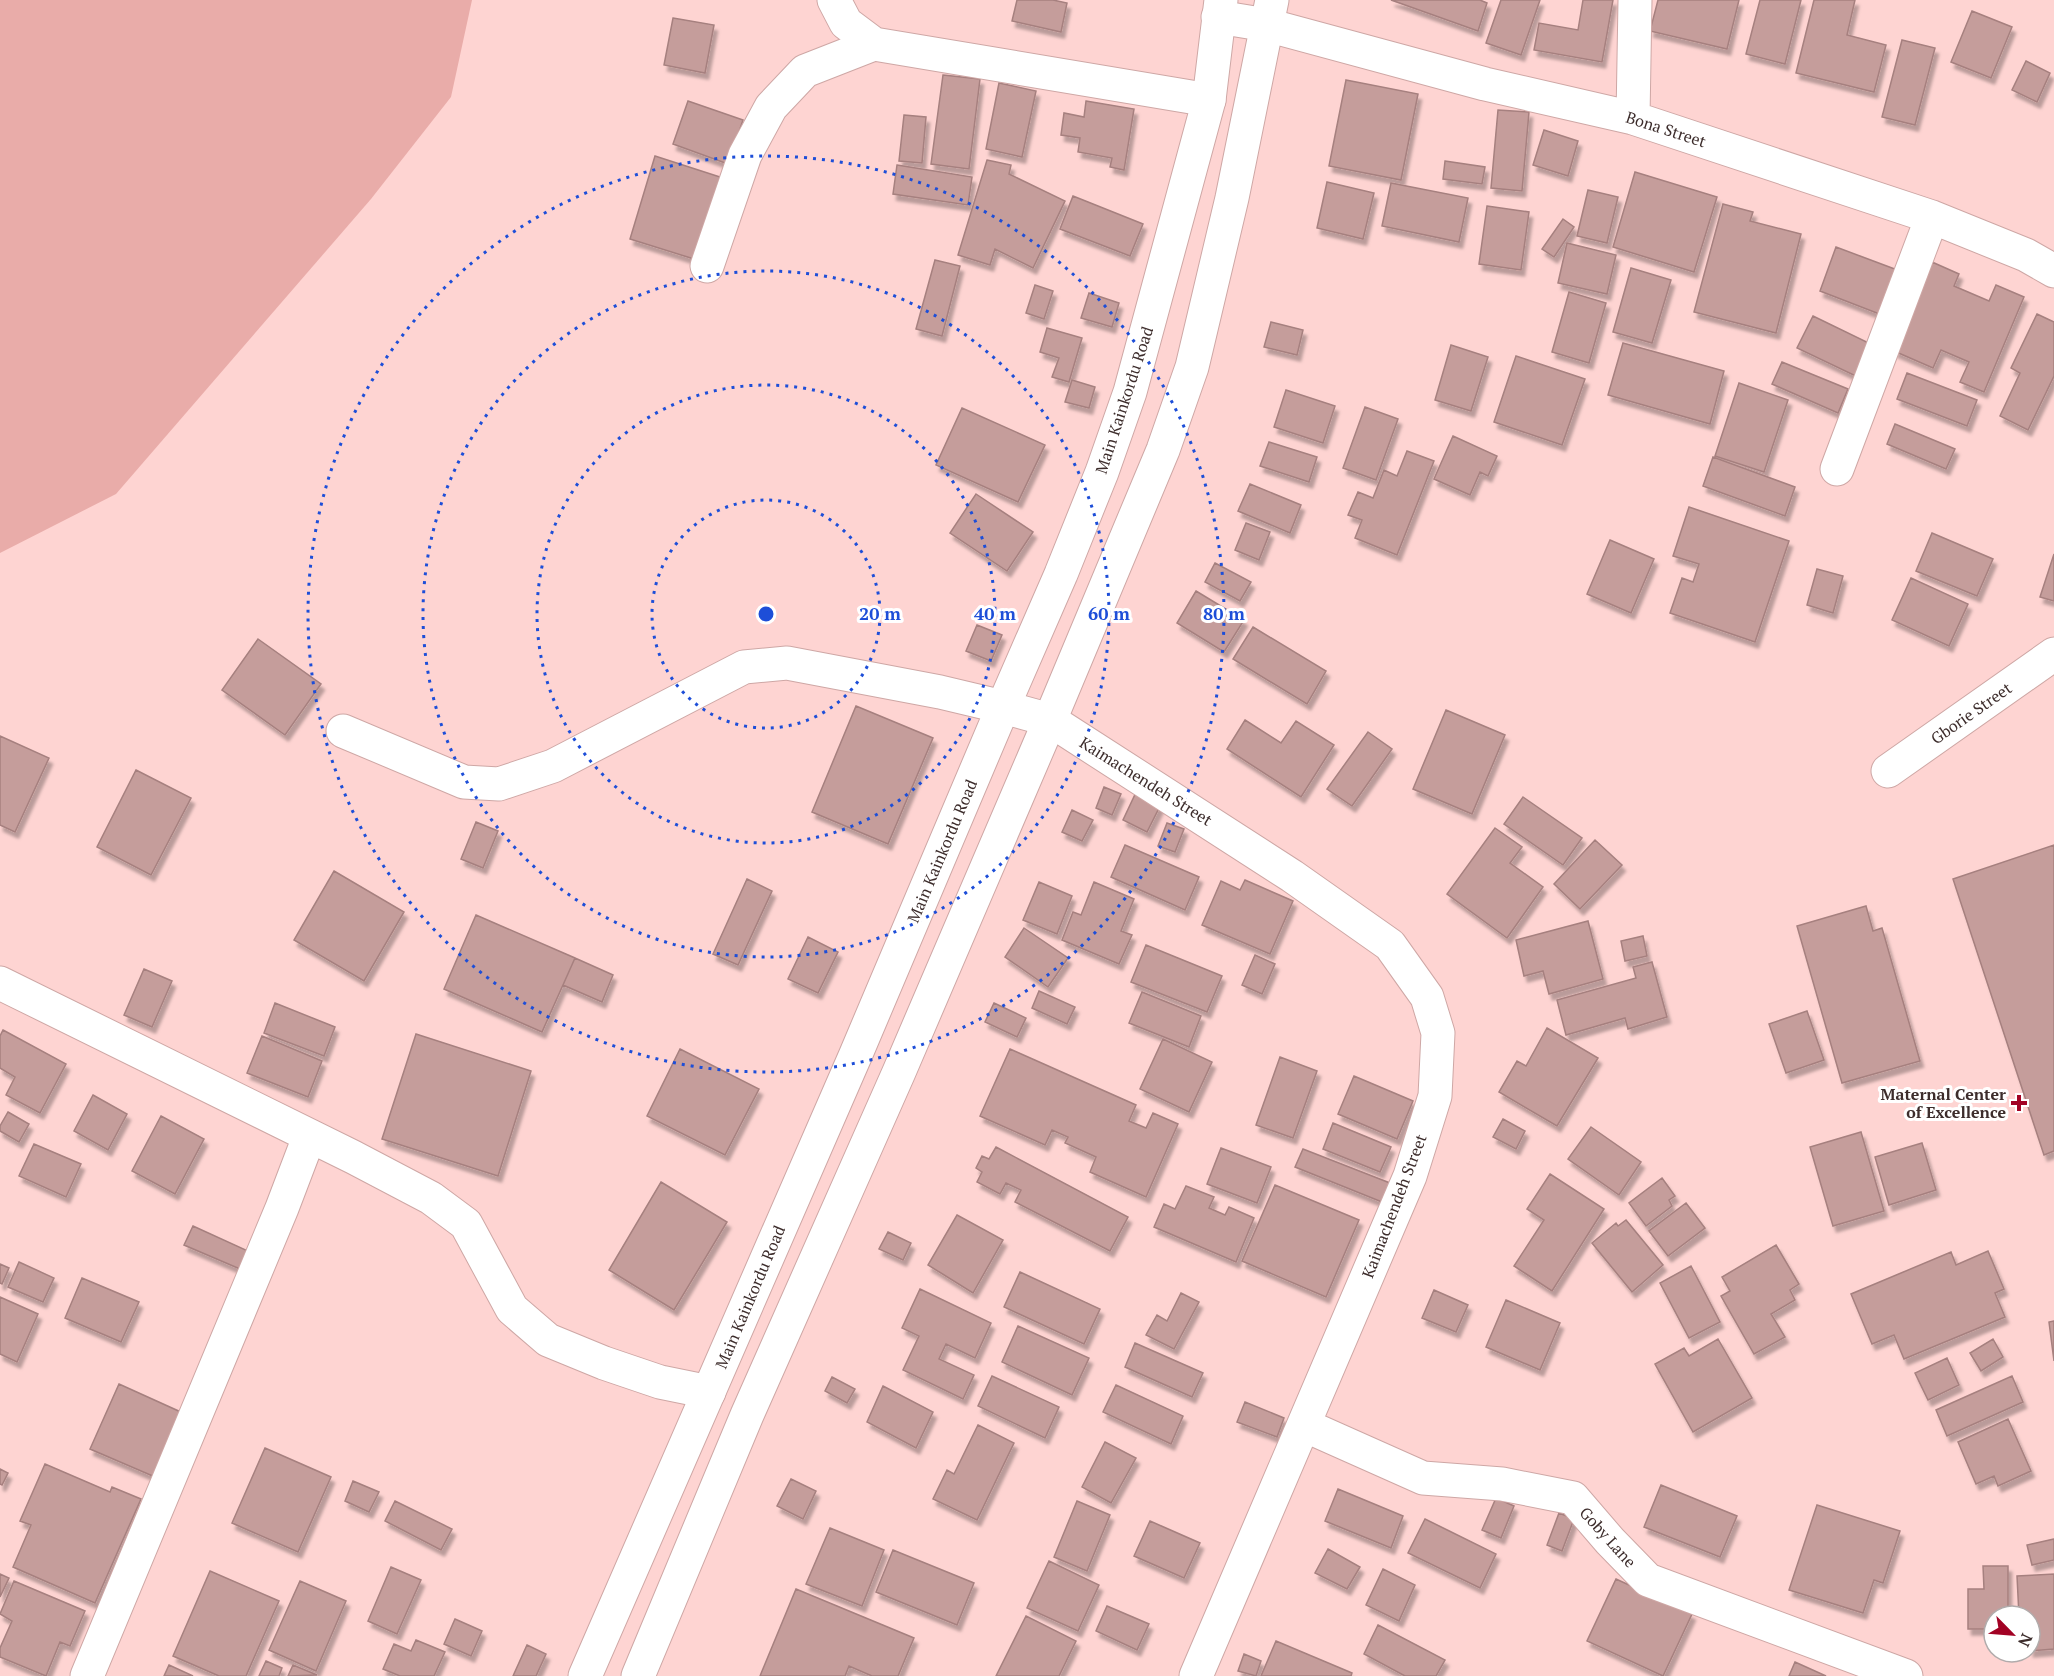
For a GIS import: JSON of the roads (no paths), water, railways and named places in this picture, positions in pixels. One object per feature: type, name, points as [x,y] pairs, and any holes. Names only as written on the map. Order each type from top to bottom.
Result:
[{"type":"street","points":[[834,0],[846,23],[874,44],[1209,100]]},
{"type":"street","points":[[1633,117],[1635,0]]},
{"type":"street","name":"Bona Street","points":[[1220,8],[1269,12],[1485,84],[1633,117],[1932,217],[2026,255],[2054,271]]},
{"type":"street","name":"Main Kainkordu Road","points":[[585,1676],[856,1054],[1065,564],[1102,471],[1130,392],[1209,100],[1220,8]]},
{"type":"street","points":[[601,1638],[642,1666],[747,1415],[899,1072],[1050,720],[1163,450],[1192,368],[1232,198],[1269,12]]},
{"type":"street","points":[[707,266],[745,155],[771,107],[805,71],[874,44]]},
{"type":"street","points":[[1838,469],[1932,217]]},
{"type":"street","name":"Gborie Street","points":[[1888,771],[2054,654]]},
{"type":"street","name":"Kaimachendeh Street","points":[[343,731],[464,782],[499,784],[553,766],[744,667],[786,663],[940,692],[1050,720],[1292,876],[1390,945],[1427,998],[1438,1033],[1435,1096],[1410,1176],[1197,1676]]},
{"type":"street","points":[[0,983],[353,1157],[431,1198],[466,1224],[512,1309],[548,1340],[604,1363],[649,1378],[709,1392]]},
{"type":"street","points":[[856,1054],[899,1072]]},
{"type":"street","points":[[87,1676],[244,1294],[282,1208],[309,1137]]},
{"type":"street","name":"Goby Lane","points":[[1304,1425],[1423,1478],[1502,1484],[1573,1498],[1648,1580],[1906,1676]]},
{"type":"place","name":"Maternal Center of Excellence","points":[[2019,1103]]}]
